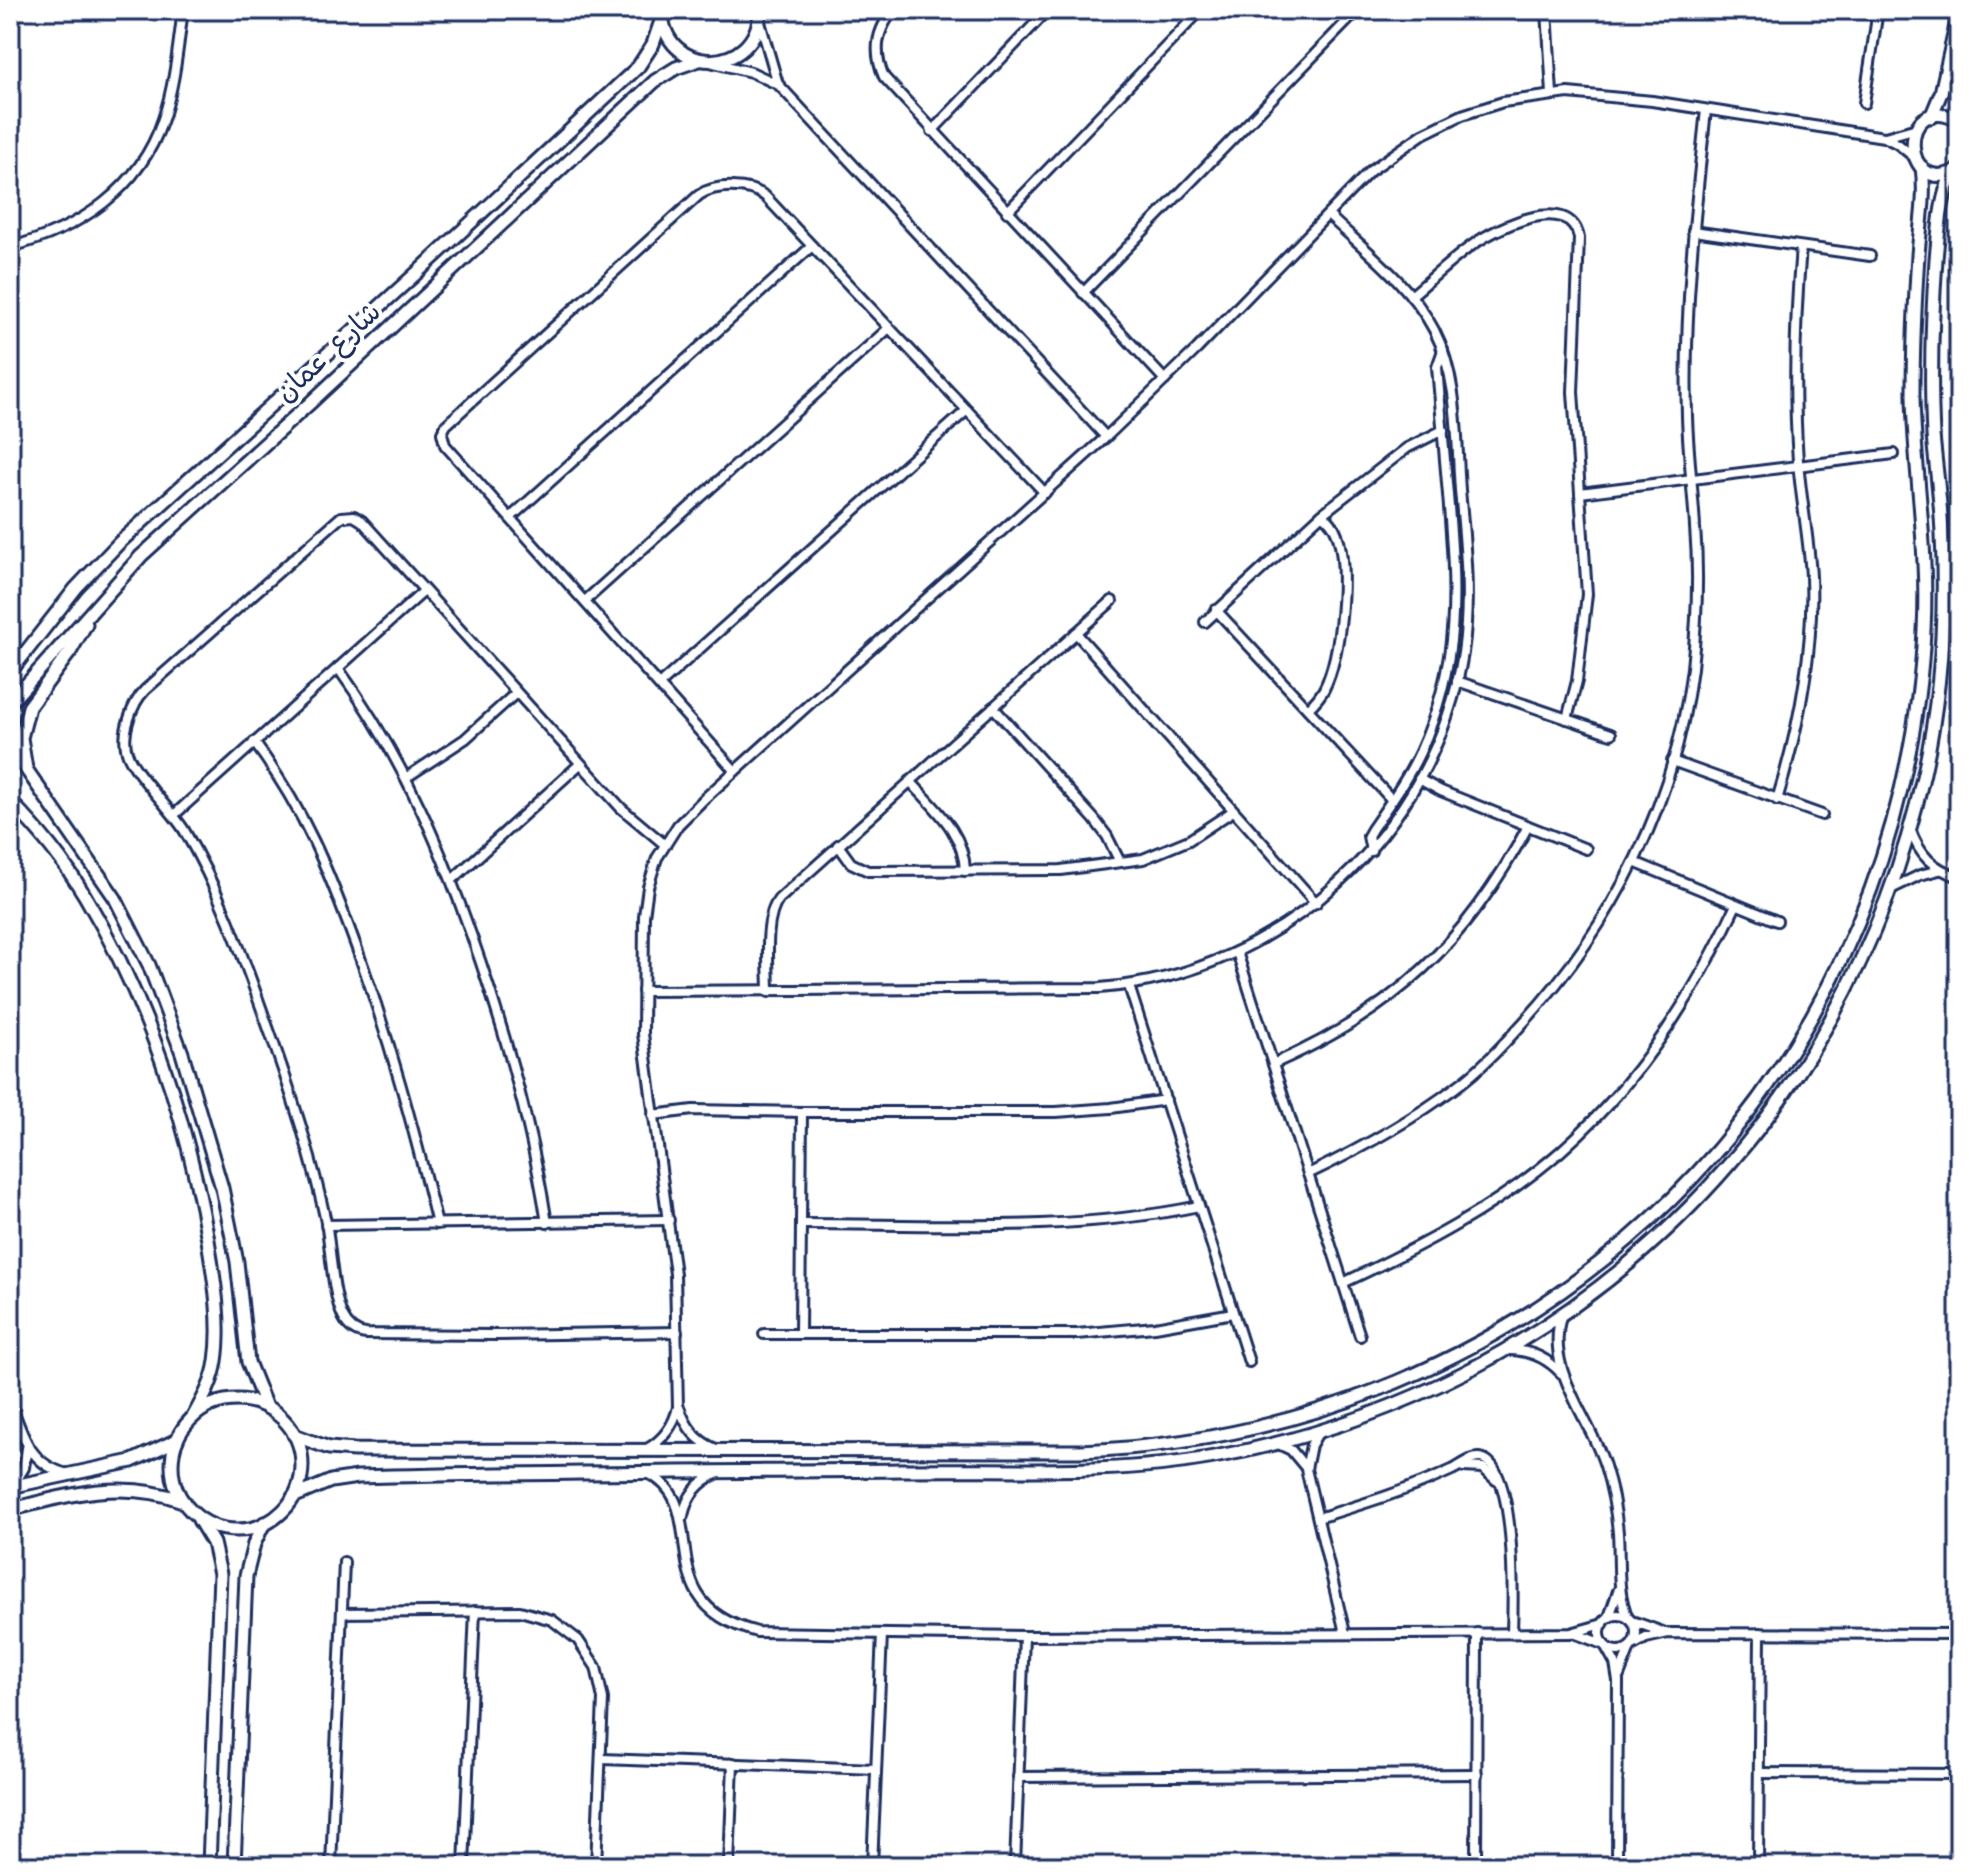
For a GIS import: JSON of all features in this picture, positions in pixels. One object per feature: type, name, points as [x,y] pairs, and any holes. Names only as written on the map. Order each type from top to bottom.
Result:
[{"type":"street","points":[[10,247],[54,234],[74,224],[110,198],[133,174],[163,120],[183,10]]},
{"type":"street","points":[[894,10],[877,42],[879,66],[891,86],[1165,380]]},
{"type":"street","points":[[932,131],[1048,10]]},
{"type":"street","points":[[1007,212],[1201,10]]},
{"type":"street","points":[[1083,293],[1358,10]]},
{"type":"street","points":[[1547,10],[1552,94]]},
{"type":"street","points":[[1847,10],[1878,12],[1864,103]]},
{"type":"street","points":[[1884,137],[1917,128],[1931,117],[1941,93],[1959,12]]},
{"type":"street","points":[[662,14],[670,40],[678,49],[703,61],[737,68],[778,84]]},
{"type":"street","name":"شارع عمان","points":[[10,672],[76,588],[119,543],[399,290],[638,67],[653,44],[662,14]]},
{"type":"street","points":[[760,16],[767,53],[778,84],[1106,437]]},
{"type":"street","name":"شارع عمان","points":[[10,703],[141,556],[332,383],[655,81],[676,68],[703,61],[719,61],[741,51],[756,32],[760,16]]},
{"type":"street","points":[[293,1497],[318,1485],[344,1478],[642,1471],[1118,1469],[1193,1460],[1276,1443],[1402,1402],[1508,1350],[1561,1316],[1628,1265],[1670,1228],[1719,1177],[1790,1087],[1831,1020],[1863,957],[1891,889],[1910,829],[1932,733],[1943,635],[1944,570],[1933,438],[1932,356],[1941,210],[1956,171],[1936,174],[1898,144],[1884,137],[1612,96],[1552,94],[1482,108],[1432,129],[1378,165],[1106,437],[678,825],[664,844],[651,872],[645,899],[643,1034],[669,1220],[676,1296],[678,1407],[666,1433],[643,1451]]},
{"type":"street","points":[[1931,117],[1944,115],[1959,120],[1959,95]]},
{"type":"street","points":[[1308,1174],[1372,1143],[1458,1086],[1485,1063],[1544,1001],[1602,922],[1651,825],[1672,761],[1691,671],[1696,625],[1696,539],[1687,417],[1687,304],[1706,110]]},
{"type":"street","points":[[294,1435],[317,1445],[341,1450],[1080,1451],[1190,1441],[1293,1419],[1367,1396],[1446,1361],[1515,1323],[1573,1284],[1637,1232],[1696,1174],[1775,1074],[1814,1011],[1851,938],[1879,864],[1907,761],[1918,697],[1924,633],[1925,569],[1913,398],[1914,315],[1924,198],[1912,145],[1917,128]]},
{"type":"street","points":[[735,771],[445,445],[442,437],[444,429],[699,195],[716,188],[757,191],[1045,493]]},
{"type":"street","points":[[643,991],[1129,986],[1161,979],[1237,952],[1274,933],[1342,882],[1371,851],[1397,817],[1441,732],[1457,681],[1466,629],[1467,576],[1453,390],[1443,350],[1433,328],[1411,296],[1328,215]]},
{"type":"street","points":[[1411,296],[1467,250],[1500,230],[1546,216],[1564,215],[1577,228],[1573,392],[1587,594],[1577,681],[1567,719]]},
{"type":"street","points":[[1693,231],[1870,256]]},
{"type":"street","points":[[510,518],[812,246]]},
{"type":"street","points":[[1777,800],[1795,737],[1809,635],[1811,578],[1798,465],[1794,378],[1801,247]]},
{"type":"street","points":[[585,601],[889,328]]},
{"type":"street","points":[[1371,851],[1368,836],[1420,750],[1436,711],[1452,644],[1455,575],[1437,367],[1443,350]]},
{"type":"street","points":[[660,684],[967,410]]},
{"type":"street","points":[[1205,622],[1322,514],[1407,448],[1443,430]]},
{"type":"street","points":[[1580,493],[1894,454]]},
{"type":"street","points":[[1308,709],[1327,682],[1341,613],[1340,544],[1332,523],[1322,514]]},
{"type":"street","points":[[664,844],[629,816],[362,521],[354,516],[345,516],[145,690],[132,710],[126,751],[174,815],[194,848],[251,978],[306,1140],[326,1225],[340,1311],[348,1325],[361,1334],[677,1332]]},
{"type":"street","points":[[174,815],[424,591]]},
{"type":"street","points":[[769,992],[770,922],[774,906],[838,845],[1112,601]]},
{"type":"street","points":[[26,769],[21,738],[29,707],[80,637],[93,608]]},
{"type":"street","points":[[1216,610],[1392,800]]},
{"type":"street","points":[[1076,633],[1316,903]]},
{"type":"street","points":[[338,668],[380,729],[407,777],[452,880],[517,1074],[547,1223]]},
{"type":"street","points":[[1457,681],[1611,734]]},
{"type":"street","points":[[407,777],[465,739],[516,693]]},
{"type":"street","points":[[993,707],[1094,819],[1116,850],[1120,862]]},
{"type":"street","points":[[254,742],[287,789],[326,864],[396,1063],[437,1224]]},
{"type":"street","points":[[10,748],[115,898],[149,965],[182,1053],[222,1188],[237,1262],[248,1362],[266,1407]]},
{"type":"street","points":[[1672,761],[1822,815]]},
{"type":"street","points":[[452,880],[580,764]]},
{"type":"street","points":[[1419,779],[1441,791],[1586,849]]},
{"type":"street","points":[[910,781],[959,839],[965,857],[965,871]]},
{"type":"street","points":[[10,801],[58,857],[96,915],[129,979],[153,1033],[181,1122],[205,1224],[216,1314],[214,1370],[208,1390],[177,1440],[172,1465],[177,1490],[213,1543],[220,1574],[209,1866]]},
{"type":"street","points":[[838,845],[851,863],[862,870],[1061,870],[1143,859],[1189,840],[1233,811]]},
{"type":"street","points":[[1273,1064],[1345,1028],[1390,998],[1431,964],[1494,885],[1528,826]]},
{"type":"street","points":[[1910,829],[1922,852],[1939,870],[1959,877]]},
{"type":"street","points":[[1634,862],[1777,921]]},
{"type":"street","points":[[1891,889],[1939,870]]},
{"type":"street","points":[[1343,1283],[1424,1244],[1473,1215],[1561,1151],[1618,1094],[1646,1058],[1694,989],[1736,905]]},
{"type":"street","points":[[1237,952],[1360,1336]]},
{"type":"street","points":[[1129,986],[1249,1362]]},
{"type":"street","points":[[653,1115],[693,1110],[1056,1112],[1166,1100]]},
{"type":"street","points":[[800,1334],[802,1112]]},
{"type":"street","points":[[801,1224],[1063,1224],[1131,1218],[1199,1206]]},
{"type":"street","points":[[326,1225],[669,1220]]},
{"type":"street","points":[[764,1334],[1077,1334],[1155,1327],[1233,1313]]},
{"type":"street","points":[[1561,1316],[1556,1345],[1562,1373],[1594,1436],[1610,1483],[1616,1518],[1619,1586],[1637,1630],[1618,1681]]},
{"type":"street","points":[[1482,1364],[1487,1355],[1519,1336],[1521,1328],[1515,1323]]},
{"type":"street","points":[[1508,1350],[1525,1351],[1541,1357],[1562,1373]]},
{"type":"street","points":[[10,1400],[27,1447],[42,1463],[69,1474]]},
{"type":"street","points":[[193,1417],[209,1406],[228,1400],[247,1401],[266,1407],[280,1416],[294,1435],[299,1447],[301,1473],[293,1497],[276,1517],[264,1523],[247,1529],[230,1529],[212,1525],[197,1516]]},
{"type":"street","points":[[678,1407],[685,1424],[697,1438],[721,1451]]},
{"type":"street","points":[[1306,1469],[1311,1445],[1319,1431]]},
{"type":"street","points":[[11,1486],[132,1461],[177,1440]]},
{"type":"street","points":[[1276,1443],[1291,1450],[1306,1469],[1345,1633]]},
{"type":"street","points":[[11,1486],[24,1468],[27,1447]]},
{"type":"street","points":[[1318,1518],[1384,1497],[1454,1469],[1473,1465],[1483,1468],[1500,1488],[1512,1544],[1512,1633]]},
{"type":"street","points":[[642,1471],[665,1485],[679,1507],[683,1550],[690,1579],[706,1604],[729,1622],[757,1632],[1024,1636],[1571,1633],[1619,1615],[1649,1629],[1668,1633],[1959,1634]]},
{"type":"street","points":[[682,1520],[685,1507],[699,1485],[721,1472]]},
{"type":"street","points":[[10,1510],[119,1488],[145,1490],[183,1501]]},
{"type":"street","points":[[234,1866],[246,1576],[250,1554],[264,1523]]},
{"type":"street","points":[[331,1866],[344,1562]]},
{"type":"street","points":[[1617,1866],[1618,1681],[1615,1663],[1600,1636],[1619,1586]]},
{"type":"street","points":[[464,1866],[475,1611]]},
{"type":"street","points":[[342,1613],[520,1611],[536,1614],[566,1629],[578,1640],[596,1667],[601,1683],[602,1759],[596,1866]]},
{"type":"street","points":[[1476,1866],[1477,1633]]},
{"type":"street","points":[[1571,1633],[1615,1652],[1646,1638],[1668,1633]]},
{"type":"street","points":[[1758,1866],[1760,1633]]},
{"type":"street","points":[[872,1866],[882,1634]]},
{"type":"street","points":[[1015,1866],[1024,1636]]},
{"type":"street","points":[[602,1759],[876,1769]]},
{"type":"street","points":[[729,1866],[733,1763]]},
{"type":"street","points":[[1759,1773],[1959,1774]]},
{"type":"street","points":[[1018,1777],[1477,1774]]}]
